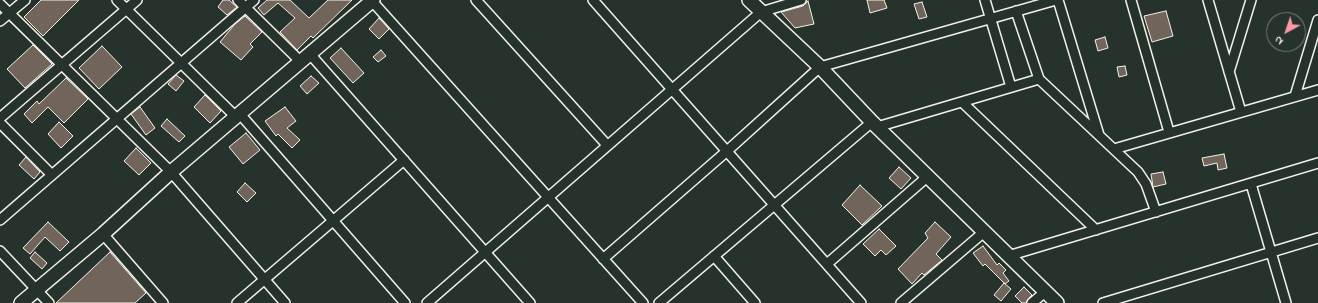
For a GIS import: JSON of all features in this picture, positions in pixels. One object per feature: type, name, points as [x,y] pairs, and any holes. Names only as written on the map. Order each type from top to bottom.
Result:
[{"type":"main road","points":[[21,303],[103,234],[171,172],[373,0]]},
{"type":"main road","points":[[749,0],[820,67],[927,177],[1057,303]]},
{"type":"street","points":[[0,21],[25,0]]},
{"type":"street","points":[[117,0],[238,115],[333,220],[405,303]]},
{"type":"street","points":[[0,118],[137,0]]},
{"type":"street","points":[[238,0],[305,58],[404,160],[530,303]]},
{"type":"street","points":[[0,220],[254,0]]},
{"type":"street","points":[[373,0],[643,303]]},
{"type":"street","points":[[593,0],[861,303]]},
{"type":"street","points":[[427,303],[761,12],[801,0]]},
{"type":"street","points":[[985,0],[1011,87]]},
{"type":"street","points":[[604,259],[820,67],[1057,0],[1099,135]]},
{"type":"street","points":[[1131,0],[1169,132]]},
{"type":"street","points":[[1208,0],[1241,112]]},
{"type":"street","points":[[1229,72],[1251,0]]},
{"type":"street","points":[[482,2],[607,145]]},
{"type":"street","points":[[0,4],[171,172],[285,303]]},
{"type":"street","points":[[1016,11],[1039,79],[1114,148],[1142,178],[1146,184],[1156,212]]},
{"type":"street","points":[[1295,96],[1318,20]]},
{"type":"street","points":[[659,303],[774,205],[874,124],[962,102],[1039,79]]},
{"type":"street","points":[[1114,148],[1318,90]]},
{"type":"street","points":[[962,102],[1096,230]]},
{"type":"street","points":[[0,123],[52,174]]},
{"type":"street","points":[[237,303],[404,160]]},
{"type":"street","points":[[1008,256],[1318,164]]},
{"type":"street","points":[[827,264],[927,177]]},
{"type":"street","points":[[1251,184],[1286,303]]},
{"type":"street","points":[[901,303],[984,232]]},
{"type":"street","points":[[103,234],[163,303]]},
{"type":"street","points":[[1102,303],[1318,238]]},
{"type":"street","points":[[0,251],[49,303]]},
{"type":"street","points":[[714,256],[755,303]]},
{"type":"street","points":[[1032,303],[1045,292]]},
{"type":"building","points":[[41,0],[79,0],[43,36],[24,17]]},
{"type":"building","points":[[223,0],[229,0],[237,7],[227,15],[218,7]]},
{"type":"building","points":[[267,0],[290,0],[309,18],[328,0],[352,0],[313,38],[311,36],[297,50],[280,32],[295,18],[278,3],[264,15],[258,8]]},
{"type":"building","points":[[867,0],[884,0],[887,8],[870,13]]},
{"type":"building","points":[[808,1],[814,24],[795,28],[781,12],[803,6]]},
{"type":"building","points":[[922,2],[927,17],[919,19],[914,4]]},
{"type":"building","points":[[1166,11],[1173,36],[1152,42],[1144,16]]},
{"type":"building","points":[[245,16],[262,32],[250,44],[253,47],[241,60],[220,42],[235,24]]},
{"type":"building","points":[[379,18],[389,29],[379,39],[369,29]]},
{"type":"building","points":[[1105,37],[1108,48],[1098,51],[1095,40]]},
{"type":"building","points":[[33,45],[52,64],[25,88],[7,69]]},
{"type":"building","points":[[102,46],[122,67],[99,89],[79,68]]},
{"type":"building","points":[[341,48],[364,73],[353,83],[330,58]]},
{"type":"building","points":[[381,50],[386,56],[378,62],[373,57]]},
{"type":"building","points":[[1125,66],[1127,75],[1119,77],[1117,67]]},
{"type":"building","points":[[176,75],[184,81],[176,91],[168,84]]},
{"type":"building","points":[[311,76],[319,83],[307,94],[300,86]]},
{"type":"building","points":[[66,78],[88,99],[64,123],[48,107],[32,123],[24,114],[37,101],[39,104]]},
{"type":"building","points":[[205,95],[221,111],[210,123],[194,107]]},
{"type":"building","points":[[140,107],[155,128],[146,135],[131,114]]},
{"type":"building","points":[[285,107],[296,121],[287,128],[300,140],[292,148],[278,134],[276,136],[265,121]]},
{"type":"building","points":[[167,119],[185,136],[179,142],[161,126]]},
{"type":"building","points":[[59,122],[73,136],[61,148],[48,134]]},
{"type":"building","points":[[246,133],[260,150],[243,164],[229,147]]},
{"type":"building","points":[[136,148],[151,163],[139,175],[124,161]]},
{"type":"building","points":[[1224,154],[1227,168],[1218,170],[1217,163],[1204,166],[1202,158]]},
{"type":"building","points":[[26,157],[40,172],[34,179],[19,165]]},
{"type":"building","points":[[899,167],[911,178],[901,189],[889,178]]},
{"type":"building","points":[[1163,172],[1166,184],[1153,187],[1151,174]]},
{"type":"building","points":[[245,183],[256,193],[247,202],[237,192]]},
{"type":"building","points":[[860,185],[882,206],[862,225],[842,205]]},
{"type":"building","points":[[48,222],[69,242],[60,251],[45,237],[30,254],[23,248]]},
{"type":"building","points":[[935,222],[951,237],[936,254],[942,260],[924,275],[922,273],[912,284],[898,269],[928,238],[925,233]]},
{"type":"building","points":[[879,229],[896,246],[886,255],[881,250],[875,256],[863,244]]},
{"type":"building","points":[[983,246],[997,265],[999,263],[1006,270],[1003,273],[1009,281],[1005,284],[985,264],[983,266],[973,253]]},
{"type":"building","points":[[35,252],[47,263],[42,269],[30,258]]},
{"type":"building","points":[[110,252],[146,293],[135,303],[56,303]]},
{"type":"building","points":[[1004,283],[1011,289],[1001,301],[994,295]]},
{"type":"building","points":[[1024,287],[1032,295],[1026,303],[1022,303],[1015,296]]}]
